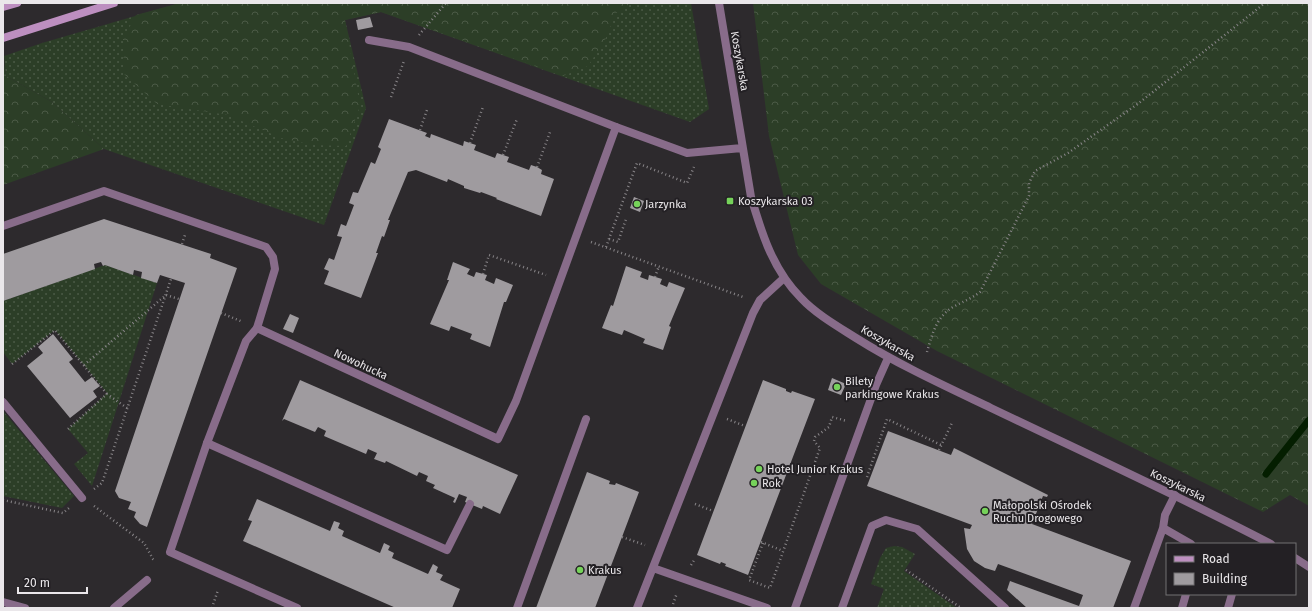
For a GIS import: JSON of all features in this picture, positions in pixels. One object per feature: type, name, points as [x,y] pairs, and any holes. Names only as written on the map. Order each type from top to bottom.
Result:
[{"type":"main road","points":[[3,7],[17,3]]},
{"type":"main road","points":[[3,38],[114,3]]},
{"type":"street","name":"Koszykarska","points":[[719,3],[751,197],[773,260],[784,278],[801,298],[820,314],[888,358],[916,373],[1175,495],[1270,543]]},
{"type":"street","points":[[369,40],[409,47],[687,153],[742,148]]},
{"type":"street","name":"Nowohucka","points":[[258,328],[498,439],[516,401],[616,127]]},
{"type":"street","points":[[3,226],[104,191],[266,247],[273,257],[275,269],[258,328],[246,341],[207,443],[170,552],[297,608]]},
{"type":"street","points":[[637,608],[753,313],[760,300],[784,278]]},
{"type":"street","points":[[795,608],[876,385],[888,358]]},
{"type":"street","points":[[3,402],[82,498]]},
{"type":"street","points":[[517,608],[586,419]]},
{"type":"street","points":[[207,443],[447,550],[470,504]]},
{"type":"street","points":[[1134,608],[1163,528],[1165,515],[1175,495]]},
{"type":"street","points":[[842,608],[872,526],[886,520],[918,529],[1005,608]]},
{"type":"street","points":[[1163,528],[1189,543]]},
{"type":"street","points":[[1296,559],[1309,567]]},
{"type":"street","points":[[653,568],[767,608]]},
{"type":"street","points":[[114,608],[147,580]]},
{"type":"street","points":[[1182,608],[1186,595]]},
{"type":"street","points":[[1228,608],[1232,595]]},
{"type":"street","points":[[3,602],[24,608]]},
{"type":"path","points":[[927,352],[935,325],[951,308],[971,299],[980,292],[1029,196],[1029,183],[1035,171],[1068,153],[1139,103],[1265,3]]},
{"type":"path","points":[[470,143],[483,107]]},
{"type":"path","points":[[420,130],[427,110]]},
{"type":"path","points":[[503,155],[517,119]]},
{"type":"path","points":[[536,167],[550,132]]},
{"type":"path","points":[[606,246],[637,163],[688,183],[695,166]]},
{"type":"path","points":[[609,239],[618,242],[626,218]]},
{"type":"path","points":[[182,244],[186,232]]},
{"type":"path","points":[[587,240],[743,297]]},
{"type":"path","points":[[483,274],[489,255],[549,276]]},
{"type":"path","points":[[655,277],[659,266]]},
{"type":"path","points":[[3,500],[63,513],[102,483],[166,295],[170,279]]},
{"type":"path","points":[[166,295],[179,299]]},
{"type":"path","points":[[84,365],[166,295]]},
{"type":"path","points":[[221,313],[258,328]]},
{"type":"path","points":[[12,364],[55,330],[108,394],[127,408]]},
{"type":"path","points":[[68,429],[108,394]]},
{"type":"path","points":[[783,551],[762,542],[749,580],[770,588],[820,448],[814,441],[816,437],[829,427],[832,417],[847,421]]},
{"type":"path","points":[[726,418],[746,426]]},
{"type":"path","points":[[867,477],[887,419],[941,445]]},
{"type":"path","points":[[939,450],[952,423]]},
{"type":"path","points":[[82,498],[144,543],[153,559],[161,563],[170,552]]},
{"type":"path","points":[[695,504],[713,511]]},
{"type":"path","points":[[622,537],[650,546]]},
{"type":"path","points":[[906,570],[961,608]]},
{"type":"path","points":[[212,608],[219,587]]},
{"type":"green space","points":[[180,3],[691,3],[709,109],[690,122],[381,12],[345,20],[366,108],[324,225],[104,149],[52,102],[6,76],[4,56],[42,43]]},
{"type":"green space","points":[[180,3],[631,3],[616,13],[605,40],[588,66],[563,76],[381,12],[345,20],[360,106],[346,146],[313,145],[281,138],[228,115],[157,104],[124,74],[123,39],[136,15]]},
{"type":"green space","points":[[753,3],[1309,3],[1309,506],[1290,495],[1263,512],[937,351],[821,284],[798,255],[769,136]]},
{"type":"green space","points":[[3,56],[6,76],[52,102],[104,149],[3,185]]},
{"type":"green space","points":[[105,265],[157,283],[92,486],[74,464],[88,453],[68,429],[107,393],[55,330],[12,364],[3,352],[3,301]]},
{"type":"green space","points":[[3,411],[74,496],[62,508],[3,496]]},
{"type":"green space","points":[[894,546],[902,547],[915,554],[904,571],[957,608],[877,608],[884,589],[871,584],[880,558],[886,548]]},
{"type":"building","points":[[370,17],[373,27],[358,30],[356,20]]},
{"type":"building","points":[[389,119],[427,133],[425,136],[430,138],[431,134],[463,146],[464,141],[476,145],[474,150],[495,158],[497,153],[509,157],[507,162],[529,170],[531,165],[537,167],[542,170],[541,174],[554,179],[541,216],[481,192],[480,193],[464,188],[464,186],[448,179],[447,182],[416,170],[408,172],[388,220],[390,220],[384,237],[382,236],[376,253],[378,253],[361,298],[324,284],[329,271],[324,269],[329,258],[334,260],[342,237],[337,236],[341,224],[346,226],[354,205],[349,203],[353,192],[358,193],[371,162],[375,164],[381,149],[378,147]]},
{"type":"building","name":"Jarzynka","points":[[634,197],[644,201],[640,212],[630,208]]},
{"type":"building","points":[[104,219],[211,254],[210,258],[237,268],[147,527],[140,524],[134,517],[136,512],[128,509],[131,502],[119,498],[115,491],[185,283],[160,275],[157,283],[141,278],[142,272],[134,270],[133,275],[105,265],[103,266],[101,262],[94,264],[95,269],[3,301],[3,254]]},
{"type":"building","points":[[453,262],[470,269],[467,274],[474,277],[476,272],[487,275],[485,280],[494,284],[496,278],[513,285],[506,302],[504,302],[490,347],[470,339],[472,334],[451,326],[449,331],[430,324],[449,280],[447,280]]},
{"type":"building","points":[[626,266],[642,272],[640,277],[648,280],[649,275],[662,279],[660,284],[667,287],[669,282],[685,288],[669,326],[671,327],[663,350],[643,343],[645,339],[624,330],[622,335],[602,328],[611,305],[613,306]]},
{"type":"building","points":[[290,314],[299,318],[293,333],[283,329]]},
{"type":"building","points":[[53,334],[73,359],[69,362],[85,382],[92,377],[100,386],[93,391],[97,397],[70,418],[27,366],[43,353],[38,347]]},
{"type":"building","name":"Bilety parkingowe Krakus","points":[[832,378],[846,384],[841,395],[828,390]]},
{"type":"building","points":[[300,380],[518,475],[500,514],[483,506],[482,509],[465,502],[467,497],[459,494],[455,503],[453,502],[455,498],[433,488],[435,485],[426,481],[428,476],[419,472],[417,476],[386,461],[385,463],[374,459],[377,453],[368,449],[366,454],[324,436],[326,431],[318,427],[315,432],[284,419],[282,421]]},
{"type":"building","name":"Hotel Junior Krakus","points":[[763,380],[786,389],[786,391],[791,393],[792,391],[815,399],[748,575],[725,566],[726,564],[721,562],[720,564],[697,555]]},
{"type":"building","name":"Małopolski Ośrodek Ruchu Drogowego","points":[[888,431],[951,455],[954,448],[1048,495],[1047,497],[1043,496],[1032,524],[1131,561],[1113,608],[1027,608],[1007,590],[1010,581],[1079,606],[1083,595],[998,564],[995,571],[985,568],[974,561],[967,549],[964,528],[970,529],[972,525],[867,486]]},
{"type":"building","name":"Krakus","points":[[587,472],[610,481],[609,484],[615,485],[616,483],[639,492],[595,608],[536,608]]},
{"type":"building","points":[[257,499],[330,531],[334,521],[340,523],[338,528],[344,531],[342,536],[380,553],[384,543],[390,546],[388,550],[394,553],[392,558],[428,574],[433,564],[438,567],[436,572],[443,575],[440,580],[460,589],[452,608],[396,608],[243,541],[252,521],[248,520]]},
{"type":"waterway","points":[[1266,474],[1309,420]]},
{"type":"place","name":"Koszykarska 03","points":[[730,201]]},
{"type":"place","name":"Jarzynka","points":[[637,204]]},
{"type":"place","name":"Bilety parkingowe Krakus","points":[[837,387]]},
{"type":"place","name":"Hotel Junior Krakus","points":[[759,469]]},
{"type":"place","name":"Rok","points":[[754,483]]},
{"type":"place","name":"Małopolski Ośrodek Ruchu Drogowego","points":[[985,511]]},
{"type":"place","name":"Krakus","points":[[580,570]]}]
